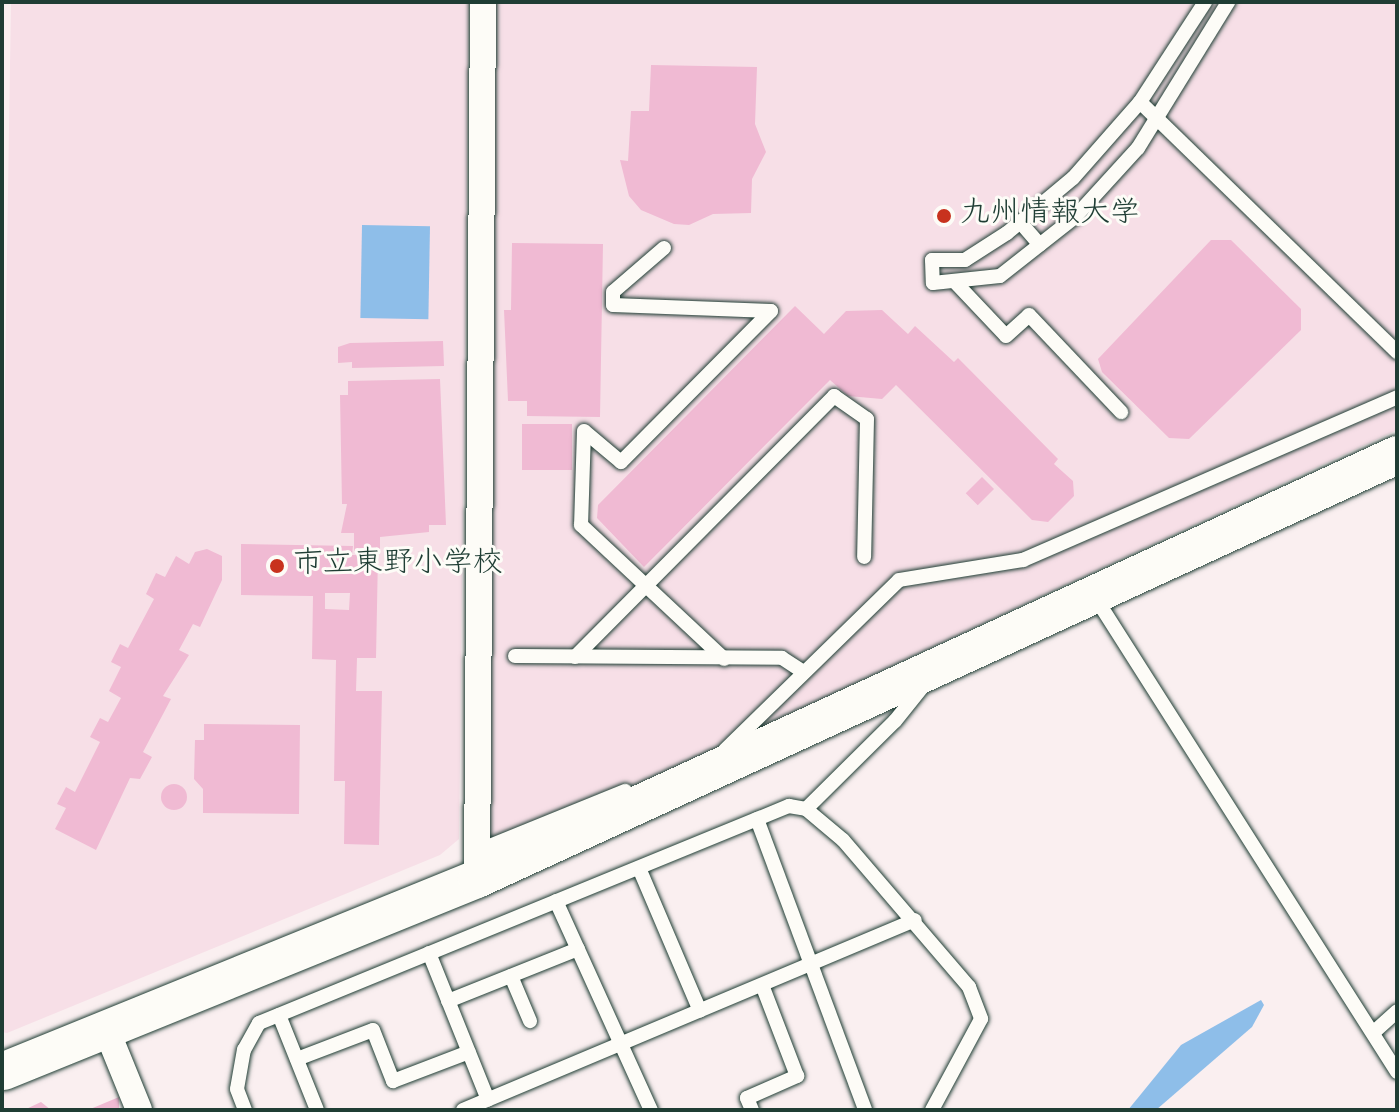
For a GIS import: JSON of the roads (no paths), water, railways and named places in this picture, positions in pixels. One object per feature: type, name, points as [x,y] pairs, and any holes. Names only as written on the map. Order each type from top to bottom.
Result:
[{"type":"street","points":[[477,865],[483,2]]},
{"type":"street","points":[[3,1069],[107,1031],[945,660],[1397,455]]},
{"type":"street","points":[[107,1031],[139,1110]]},
{"type":"lane","points":[[1205,2],[1140,102],[1073,178],[1020,222],[965,260],[932,260],[933,283],[1000,276],[1075,217],[1159,116],[1228,2]]},
{"type":"lane","points":[[1140,102],[1159,116],[1397,352]]},
{"type":"lane","points":[[1020,222],[1040,245]]},
{"type":"lane","points":[[664,248],[613,292],[613,305],[771,311],[621,462],[584,431],[581,525],[724,659]]},
{"type":"lane","points":[[955,282],[1006,336],[1029,315],[1121,412]]},
{"type":"lane","points":[[575,657],[834,396],[867,419],[864,557]]},
{"type":"lane","points":[[652,780],[725,750],[802,671],[899,580],[1023,560],[1397,397]]},
{"type":"lane","points":[[1093,593],[1397,1072]]},
{"type":"lane","points":[[515,656],[782,658],[802,671]]},
{"type":"lane","points":[[806,809],[895,721],[945,660]]},
{"type":"lane","points":[[477,865],[637,786]]},
{"type":"lane","points":[[245,1110],[237,1089],[244,1050],[259,1023],[789,806],[806,809],[843,840],[915,920],[969,987],[981,1019],[932,1110]]},
{"type":"lane","points":[[757,819],[865,1110]]},
{"type":"lane","points":[[639,868],[700,1011]]},
{"type":"lane","points":[[556,901],[651,1110]]},
{"type":"lane","points":[[463,1110],[915,920]]},
{"type":"lane","points":[[448,1001],[578,949]]},
{"type":"lane","points":[[429,953],[488,1100]]},
{"type":"lane","points":[[511,976],[530,1021]]},
{"type":"lane","points":[[752,1110],[747,1098],[797,1076],[762,985]]},
{"type":"lane","points":[[1374,1032],[1397,1011]]},
{"type":"lane","points":[[279,1015],[317,1110]]},
{"type":"lane","points":[[297,1059],[373,1030],[393,1081],[469,1052]]},
{"type":"water","points":[[362,225],[430,226],[428,319],[360,318]]},
{"type":"water","points":[[1261,1000],[1264,1005],[1252,1027],[1156,1110],[1128,1110],[1181,1045]]},
{"type":"place","name":"九州情報大学","points":[[944,216]]},
{"type":"place","name":"市立東野小学校","points":[[277,566]]}]
